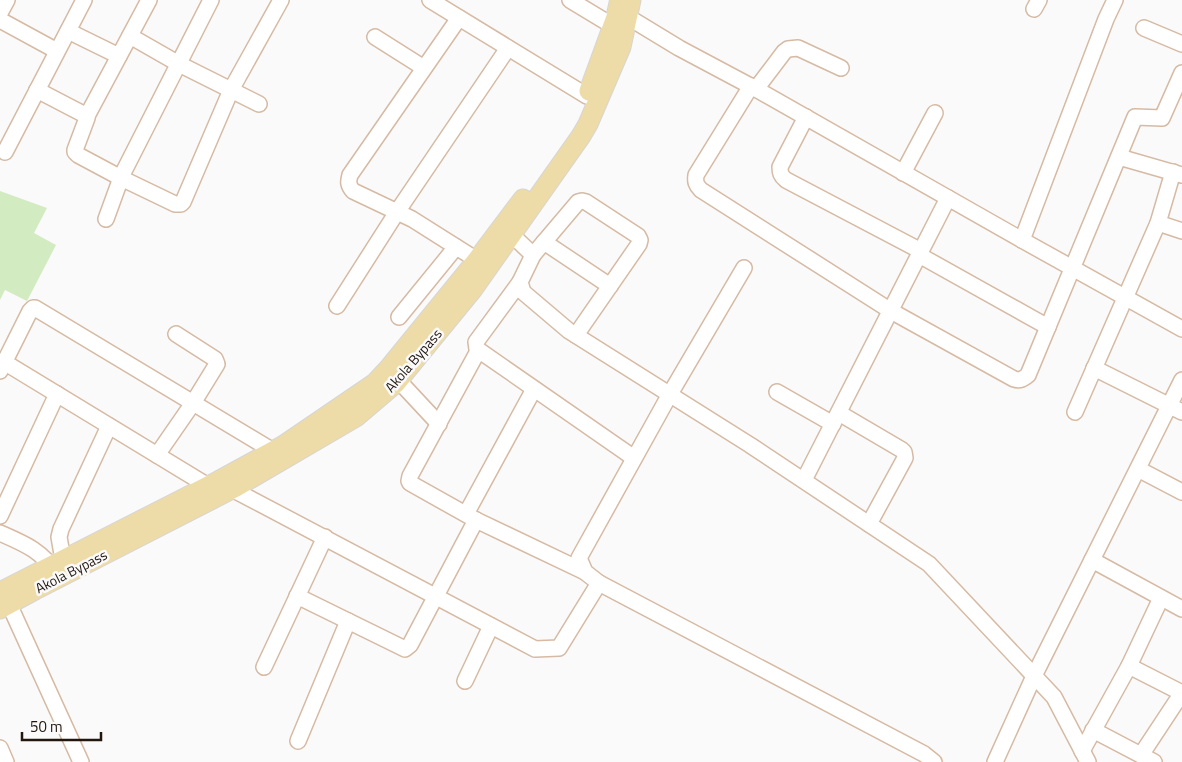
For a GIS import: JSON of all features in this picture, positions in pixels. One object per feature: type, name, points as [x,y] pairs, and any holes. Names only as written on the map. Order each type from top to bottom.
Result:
[{"type":"main road","name":"Akola Bypass","points":[[58,567],[239,480],[353,420],[398,380],[475,286],[584,131],[621,47],[624,14],[620,0]]},
{"type":"main road","name":"Akola Bypass","points":[[3,602],[58,567],[208,486],[239,480],[273,451],[375,383],[476,260],[545,171],[582,110],[624,14]]},
{"type":"street","points":[[0,13],[6,0]]},
{"type":"street","points":[[5,152],[84,0]]},
{"type":"street","points":[[149,0],[87,116],[75,152],[121,178],[175,204],[183,202],[231,90],[281,0]]},
{"type":"street","points":[[106,219],[121,178],[211,0]]},
{"type":"street","points":[[430,0],[587,96]]},
{"type":"street","points":[[570,0],[624,14],[679,48],[754,88],[1182,329]]},
{"type":"street","points":[[1022,240],[1106,19],[1115,0]]},
{"type":"street","points":[[459,18],[350,175],[348,181],[349,187],[353,191],[412,219],[476,260]]},
{"type":"street","points":[[0,20],[57,51]]},
{"type":"street","points":[[1144,28],[1182,44]]},
{"type":"street","points":[[68,30],[119,56]]},
{"type":"street","points":[[130,36],[179,64],[259,104]]},
{"type":"street","points":[[374,37],[424,68]]},
{"type":"street","points":[[337,306],[397,212],[508,48]]},
{"type":"street","points":[[841,68],[798,48],[788,49],[784,52],[754,88],[696,175],[695,182],[697,186],[700,190],[891,310],[1018,380],[1028,375],[1135,117],[1162,118],[1182,73]]},
{"type":"street","points":[[37,90],[87,116]]},
{"type":"street","points":[[903,173],[936,113]]},
{"type":"street","points":[[806,118],[780,167],[782,176],[1048,327]]},
{"type":"street","points":[[1075,412],[1158,223],[1177,173],[1119,157]]},
{"type":"street","points":[[804,480],[948,198]]},
{"type":"street","points":[[576,336],[640,244],[638,236],[582,201],[578,202],[534,255],[520,282],[476,342],[476,346],[478,351],[634,458]]},
{"type":"street","points":[[1158,223],[1182,231]]},
{"type":"street","points":[[512,235],[534,255]]},
{"type":"street","points":[[544,242],[610,286]]},
{"type":"street","points":[[399,316],[456,247]]},
{"type":"street","points":[[585,572],[579,558],[670,394],[744,268]]},
{"type":"street","points":[[520,282],[523,292],[576,336],[750,445],[929,564],[1054,697],[1085,756]]},
{"type":"street","points":[[208,486],[57,394],[2,367],[33,308],[273,451]]},
{"type":"street","points":[[157,455],[217,364],[216,359],[176,334]]},
{"type":"street","points":[[478,351],[410,476],[410,483],[471,517],[585,572],[598,584],[926,759]]},
{"type":"street","points":[[1094,368],[1176,409]]},
{"type":"street","points":[[398,380],[439,424]]},
{"type":"street","points":[[994,762],[1034,676],[1138,469],[1176,409],[1182,380]]},
{"type":"street","points":[[297,596],[406,649],[410,645],[435,596],[471,517],[534,389]]},
{"type":"street","points":[[777,392],[902,450],[905,458],[869,524]]},
{"type":"street","points":[[0,516],[57,394]]},
{"type":"street","points":[[58,567],[61,529],[109,426]]},
{"type":"street","points":[[1138,469],[1182,492]]},
{"type":"street","points":[[239,480],[324,537],[535,649],[559,648],[598,584]]},
{"type":"street","points":[[0,533],[31,547],[58,567]]},
{"type":"street","points":[[264,667],[324,537]]},
{"type":"street","points":[[1092,560],[1182,609]]},
{"type":"street","points":[[1085,756],[1093,730],[1129,666],[1162,598]]},
{"type":"street","points":[[3,602],[81,762]]},
{"type":"street","points":[[298,741],[348,621]]},
{"type":"street","points":[[465,681],[491,626]]},
{"type":"street","points":[[1093,730],[1148,759],[1182,693],[1129,666]]},
{"type":"street","points":[[0,748],[6,762]]},
{"type":"green space","points":[[0,191],[47,208],[34,233],[56,245],[27,301],[5,290],[0,300]]}]
